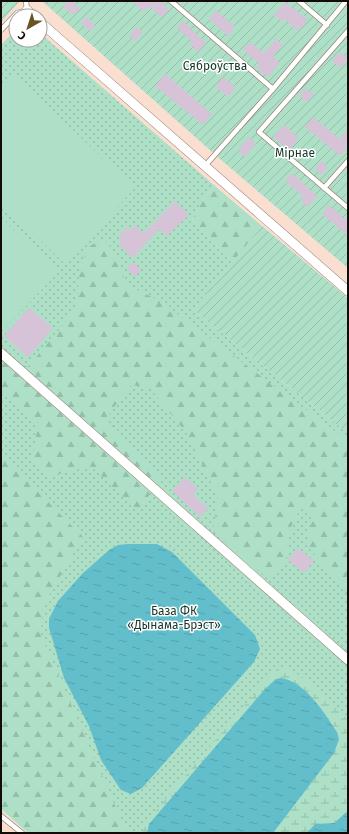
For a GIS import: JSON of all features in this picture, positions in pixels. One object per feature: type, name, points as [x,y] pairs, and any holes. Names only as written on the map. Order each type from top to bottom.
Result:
[{"type":"street","points":[[48,29],[204,167],[348,291]]},
{"type":"street","points":[[1,353],[348,660]]},
{"type":"lane","points":[[171,1],[273,89]]},
{"type":"lane","points":[[299,1],[327,25]]},
{"type":"lane","points":[[204,167],[273,89],[346,1]]},
{"type":"lane","points":[[1,30],[26,5]]},
{"type":"lane","points":[[348,31],[259,132],[348,208]]},
{"type":"lane","points":[[324,188],[348,161]]},
{"type":"lane","points":[[1,816],[22,833]]},
{"type":"green space","points":[[1,1],[20,1],[14,8],[8,8],[8,14],[1,22]]},
{"type":"green space","name":"Сяброўства","points":[[42,1],[348,1],[348,268],[220,159]]},
{"type":"green space","name":"База ФК «Дынама-Брэст»","points":[[8,38],[8,48],[48,48],[48,40],[215,186],[203,199],[192,220],[232,263],[193,310],[348,433],[348,833],[37,833],[1,802],[1,45]]},
{"type":"green space","points":[[14,75],[135,188],[65,264],[1,204],[1,89]]},
{"type":"green space","points":[[215,186],[262,226],[232,263],[192,220],[203,199]]},
{"type":"green space","points":[[1,217],[59,272],[1,332]]},
{"type":"green space","points":[[262,226],[348,298],[348,433],[193,310]]},
{"type":"green space","points":[[104,238],[117,257],[127,285],[160,301],[348,441],[348,595],[307,545],[311,517],[303,504],[291,527],[285,565],[267,578],[213,532],[218,497],[188,435],[149,387],[131,385],[111,411],[108,421],[160,477],[139,512],[91,466],[47,477],[32,462],[38,422],[1,393],[1,359],[28,367],[76,309],[80,267],[88,247]]},
{"type":"green space","points":[[1,455],[83,537],[43,606],[41,635],[120,817],[132,833],[28,833],[1,809]]},
{"type":"green space","points":[[286,667],[306,680],[348,720],[348,833],[142,833],[146,822],[272,673],[279,668]]},
{"type":"water","points":[[157,544],[172,552],[255,635],[260,649],[254,662],[142,788],[131,794],[121,790],[101,760],[89,726],[64,678],[49,628],[49,619],[58,601],[82,574],[109,550],[118,545]]},
{"type":"water","points":[[281,678],[298,685],[314,699],[337,732],[339,739],[334,753],[273,833],[147,833],[149,824],[265,689],[276,679]]},
{"type":"water","points":[[348,811],[348,831],[345,833],[307,833],[315,824],[334,823]]},
{"type":"building","points":[[68,1],[71,1],[80,8],[74,15],[63,7]]},
{"type":"building","points":[[131,1],[160,1],[169,9],[162,17],[149,6],[144,12]]},
{"type":"building","points":[[285,2],[308,20],[298,31],[284,19],[282,22],[274,15]]},
{"type":"building","points":[[216,10],[235,27],[228,36],[209,19]]},
{"type":"building","points":[[86,17],[95,25],[90,31],[81,24]]},
{"type":"building","points":[[183,21],[206,43],[198,52],[189,44],[192,41],[177,28]]},
{"type":"building","points":[[137,27],[143,32],[135,41],[129,36]]},
{"type":"building","points":[[276,39],[283,45],[273,57],[280,63],[268,77],[256,68],[260,64],[243,50],[250,42],[264,53]]},
{"type":"building","points":[[340,52],[348,58],[341,68],[332,61]]},
{"type":"building","points":[[165,74],[212,114],[203,125],[155,86]]},
{"type":"building","points":[[223,77],[236,87],[228,97],[216,86]]},
{"type":"building","points":[[306,88],[314,95],[307,102],[299,96]]},
{"type":"building","points":[[313,117],[340,139],[348,129],[348,147],[340,156],[305,127]]},
{"type":"building","points":[[284,125],[299,138],[289,150],[273,137]]},
{"type":"building","points":[[249,137],[256,144],[245,157],[238,150]]},
{"type":"building","points":[[321,161],[328,168],[322,175],[315,169]]},
{"type":"building","points":[[292,173],[317,196],[308,207],[300,200],[303,196],[285,181]]},
{"type":"building","points":[[175,201],[189,215],[167,236],[159,229],[133,258],[118,244],[122,240],[118,236],[127,227],[130,230],[135,225],[144,233]]},
{"type":"building","points":[[329,205],[348,221],[348,236],[322,214]]},
{"type":"building","points":[[133,262],[141,270],[135,277],[127,269]]},
{"type":"building","points":[[29,308],[53,328],[28,357],[4,336]]},
{"type":"building","points":[[185,477],[198,489],[193,495],[208,508],[200,517],[172,491]]},
{"type":"building","points":[[298,548],[314,561],[304,573],[288,560]]},
{"type":"park label","name":"Мірнае","points":[[295,153]]}]
